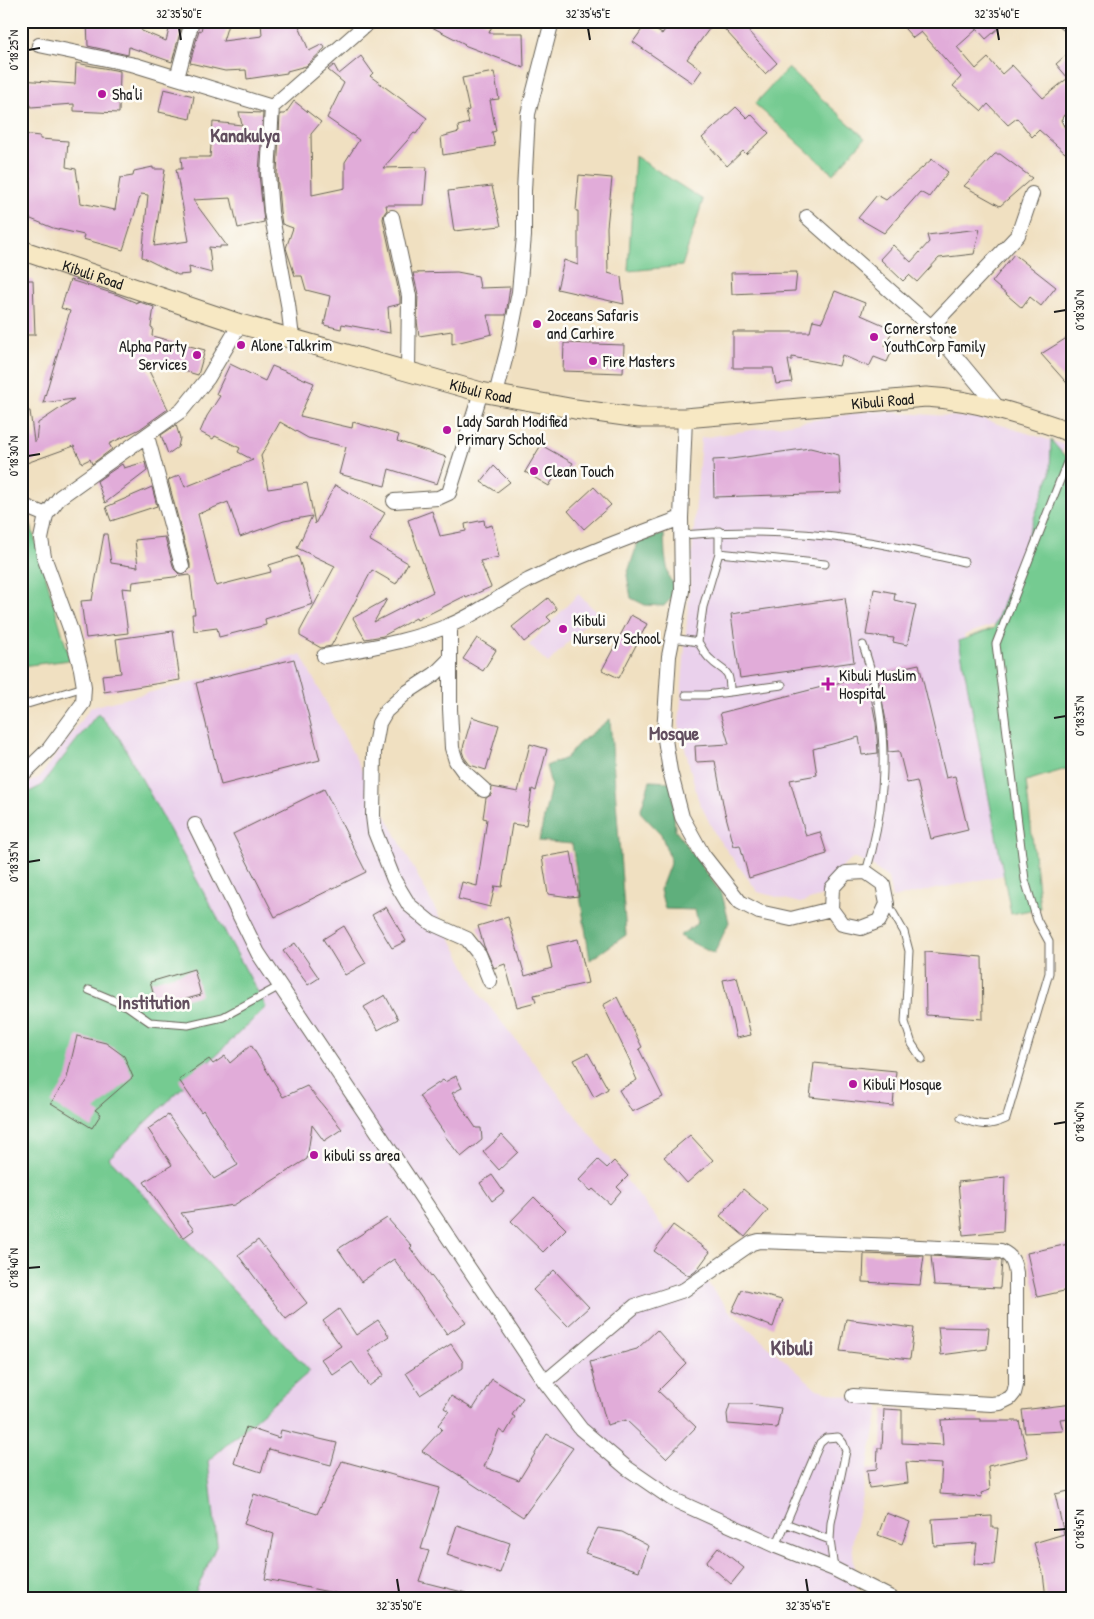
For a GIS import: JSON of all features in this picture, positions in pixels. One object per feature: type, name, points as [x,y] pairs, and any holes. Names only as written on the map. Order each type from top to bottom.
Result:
[{"type":"street","points":[[177,78],[192,21]]},
{"type":"street","points":[[292,338],[288,304],[271,212],[268,174],[272,107],[370,21]]},
{"type":"street","points":[[394,501],[438,498],[449,494],[508,348],[519,292],[524,236],[528,114],[552,21]]},
{"type":"street","points":[[1064,21],[1073,28]]},
{"type":"street","points":[[39,45],[135,65],[272,107]]},
{"type":"street","points":[[931,328],[1018,235],[1032,194]]},
{"type":"street","points":[[392,217],[409,296],[408,370]]},
{"type":"street","points":[[807,217],[931,328],[999,409]]},
{"type":"street","name":"Kibuli Road","points":[[21,250],[240,324],[489,393],[612,415],[639,418],[685,418],[926,397],[943,398],[999,409],[1073,433]]},
{"type":"street","points":[[21,776],[49,749],[83,704],[84,687],[70,628],[44,557],[41,539],[46,515],[60,497],[182,410],[208,378],[240,324]]},
{"type":"street","points":[[685,418],[681,518],[682,591],[670,656],[664,733],[670,771],[682,817],[703,855],[740,902],[759,912],[790,919],[831,909]]},
{"type":"street","points":[[147,436],[182,566]]},
{"type":"street","points":[[21,503],[46,515]]},
{"type":"street","points":[[324,656],[402,640],[450,626],[528,581],[578,558],[681,518]]},
{"type":"street","points":[[450,626],[449,660],[452,748],[456,761],[464,772],[484,790]]},
{"type":"street","points":[[449,660],[434,674],[406,693],[386,711],[379,723],[374,751],[373,816],[375,832],[394,880],[409,905],[431,923],[467,939],[479,954],[490,981]]},
{"type":"street","points":[[195,825],[258,953],[545,1382],[581,1429],[627,1468],[672,1499],[776,1546],[834,1569],[891,1598]]},
{"type":"street","points":[[866,872],[883,884],[887,904],[878,921],[861,928],[842,924],[831,909],[832,888],[846,874],[866,872]]},
{"type":"street","points":[[545,1382],[635,1306],[684,1290],[752,1243],[759,1241],[899,1246],[1001,1252],[1009,1255],[1014,1263],[1016,1272],[1016,1385],[1014,1393],[1010,1398],[1000,1403],[978,1404],[853,1396]]},
{"type":"lane","points":[[961,1118],[976,1125],[993,1125],[1006,1119],[1049,973],[1049,942],[1038,920],[1025,880],[996,644],[1073,448]]},
{"type":"lane","points":[[681,534],[719,531],[796,533],[855,539],[964,562]]},
{"type":"lane","points":[[719,531],[719,553],[704,607],[698,642],[710,659],[727,672],[730,680],[730,692]]},
{"type":"lane","points":[[719,553],[825,564]]},
{"type":"lane","points":[[673,638],[698,642]]},
{"type":"lane","points":[[863,645],[878,700],[882,737],[882,789],[875,842],[866,872]]},
{"type":"lane","points":[[686,695],[706,695],[782,685]]},
{"type":"lane","points":[[21,706],[84,687]]},
{"type":"lane","points":[[887,904],[904,932],[909,951],[905,1022],[912,1044],[922,1059]]},
{"type":"lane","points":[[88,990],[126,1006],[150,1022],[188,1025],[223,1017],[280,986]]},
{"type":"lane","points":[[776,1546],[820,1443],[826,1438],[838,1437],[846,1451],[831,1523],[830,1540],[834,1569]]},
{"type":"lane","points":[[785,1523],[830,1540]]},
{"type":"shaded area","name":"Kibuli Muslim Hospital","points":[[870,411],[979,418],[1065,445],[999,623],[964,635],[1009,874],[892,898],[888,878],[872,866],[854,858],[834,873],[825,895],[800,903],[758,892],[716,836],[698,799],[679,724],[701,438]],"holes":[[[955,776],[968,830],[931,839],[918,786]]]},
{"type":"shaded area","name":"Kibuli Nursery School","points":[[578,594],[597,612],[548,663],[529,645]]},
{"type":"shaded area","name":"kibuli ss area","points":[[301,655],[481,996],[732,1314],[817,1389],[880,1405],[852,1544],[858,1598],[21,1598],[21,787],[40,777],[91,707]]},
{"type":"green space","points":[[788,68],[865,138],[833,174],[755,104]]},
{"type":"green space","points":[[635,156],[703,200],[682,266],[628,271]]},
{"type":"green space","points":[[1051,440],[1062,453],[1073,461],[1073,767],[1026,781],[1040,908],[1011,914],[959,641],[994,628],[1050,474]]},
{"type":"green space","points":[[21,491],[70,660],[21,666]]},
{"type":"green space","points":[[664,534],[669,578],[679,590],[664,606],[645,605],[631,598],[627,575],[638,542]]},
{"type":"green space","points":[[98,713],[120,739],[266,1007],[109,1158],[310,1371],[208,1461],[217,1544],[193,1598],[21,1598],[21,796],[41,786]]},
{"type":"green space","points":[[610,719],[626,935],[590,960],[572,844],[539,841],[551,785],[546,766],[566,758],[578,744]]},
{"type":"green space","points":[[650,781],[672,782],[675,830],[722,894],[729,922],[714,954],[679,936],[698,923],[695,910],[665,909],[660,890],[671,861],[661,834],[640,812]]},
{"type":"building","points":[[87,21],[138,25],[142,31],[166,41],[171,22],[182,25],[172,62],[129,47],[128,55],[88,46]]},
{"type":"building","points":[[203,21],[229,21],[223,41],[262,36],[261,21],[297,21],[309,51],[323,44],[325,48],[306,66],[287,71],[287,73],[247,79],[246,70],[225,71],[190,63]]},
{"type":"building","points":[[420,21],[482,21],[492,26],[489,33],[523,33],[524,68],[464,45]]},
{"type":"building","points":[[671,21],[715,21],[687,59],[702,70],[693,83],[633,42],[646,24],[662,34]]},
{"type":"building","points":[[717,21],[739,21],[777,63],[765,74]]},
{"type":"building","points":[[898,21],[1007,21],[986,39],[977,29],[957,47],[976,69],[988,58],[1002,74],[1012,65],[1043,98],[1068,78],[1056,64],[1073,49],[1073,111],[1064,115],[1061,120],[1065,128],[1073,129],[1073,160],[1039,130],[1032,137],[1017,118],[1008,125],[988,104],[982,111],[953,86],[961,77],[921,32],[913,38]]},
{"type":"building","points":[[361,56],[373,73],[370,76],[427,118],[416,134],[414,133],[383,168],[427,167],[424,205],[386,205],[387,210],[383,219],[400,297],[400,304],[388,307],[390,333],[342,324],[341,329],[324,325],[330,296],[306,290],[302,276],[295,276],[286,248],[293,228],[282,224],[280,211],[277,174],[280,114],[285,114],[294,101],[321,122],[311,134],[312,195],[345,188],[345,162],[359,140],[327,118],[344,83],[328,70],[334,65],[339,74]]},
{"type":"building","points":[[76,63],[120,71],[119,113],[74,111],[74,104],[31,107],[31,105],[21,103],[21,80],[75,84]]},
{"type":"building","points":[[494,72],[499,99],[490,100],[496,131],[492,132],[495,146],[443,155],[441,137],[459,132],[458,126],[469,123],[466,111],[469,110],[462,78]]},
{"type":"building","points":[[164,89],[194,96],[190,119],[159,112]]},
{"type":"building","points":[[736,107],[747,118],[751,114],[769,133],[746,154],[743,151],[727,166],[702,138]]},
{"type":"building","points":[[239,112],[263,113],[259,174],[264,222],[238,228],[231,198],[193,200],[227,246],[220,246],[220,248],[209,247],[212,273],[189,267],[190,274],[178,275],[142,257],[148,195],[141,194],[123,250],[83,239],[84,235],[53,228],[21,215],[21,205],[31,178],[21,178],[21,134],[40,136],[40,139],[68,141],[66,167],[76,169],[81,203],[115,210],[120,178],[133,176],[134,171],[153,167],[153,169],[165,169],[154,246],[189,241],[176,169],[182,169],[181,157],[210,157],[213,122],[242,125]]},
{"type":"building","points":[[995,154],[1000,154],[1032,178],[1000,206],[964,186]]},
{"type":"building","points":[[932,159],[948,172],[929,197],[920,192],[884,233],[858,218],[877,195],[886,200]]},
{"type":"building","points":[[579,175],[612,178],[607,227],[608,273],[621,277],[624,304],[557,289],[564,260],[578,265],[578,211],[576,211]]},
{"type":"building","points":[[492,186],[501,226],[454,231],[448,191]]},
{"type":"building","points":[[980,229],[974,254],[939,258],[917,282],[909,275],[903,281],[880,259],[893,245],[911,262],[929,242],[927,235]]},
{"type":"building","points":[[1014,254],[1056,287],[1041,306],[1030,297],[1022,308],[992,282]]},
{"type":"building","points":[[457,272],[478,276],[480,288],[510,287],[506,315],[487,315],[492,334],[452,344],[452,331],[419,336],[417,321],[418,294],[413,273]]},
{"type":"building","points":[[797,272],[795,291],[732,294],[731,273]]},
{"type":"building","points":[[21,280],[33,280],[35,335],[21,335]]},
{"type":"building","points":[[70,280],[154,307],[151,327],[153,328],[152,336],[205,350],[198,375],[143,359],[168,409],[140,429],[109,444],[112,449],[92,464],[90,459],[82,463],[74,446],[21,465],[21,411],[30,411],[34,441],[36,441],[38,423],[74,399],[43,403],[70,311],[61,308]]},
{"type":"building","points":[[835,291],[865,303],[861,315],[893,329],[885,346],[893,349],[887,362],[874,357],[869,367],[842,355],[839,366],[792,357],[792,360],[788,360],[792,382],[776,384],[773,368],[733,368],[733,332],[810,332],[813,320],[822,322]]},
{"type":"building","points":[[1073,334],[1073,390],[1041,354]]},
{"type":"building","points":[[564,343],[624,345],[623,373],[563,371]]},
{"type":"building","points":[[230,364],[265,381],[272,366],[314,383],[300,416],[352,428],[353,422],[399,435],[397,441],[446,457],[437,484],[389,469],[385,486],[339,474],[346,447],[308,438],[280,422],[261,456],[268,489],[307,483],[315,524],[335,485],[385,513],[369,540],[408,563],[396,584],[372,570],[331,646],[321,648],[300,636],[300,631],[335,566],[297,548],[312,516],[284,521],[240,537],[228,502],[198,514],[216,586],[271,572],[269,565],[298,556],[313,604],[265,619],[266,625],[219,637],[217,628],[194,631],[192,614],[195,614],[190,575],[133,582],[132,589],[122,588],[128,633],[86,638],[81,601],[92,600],[104,534],[107,534],[111,563],[138,567],[135,540],[165,537],[174,569],[179,574],[185,574],[190,569],[190,564],[168,480],[180,475],[185,487],[253,460],[238,452],[240,448],[215,436],[213,439],[200,432],[207,416],[220,396],[216,394]]},
{"type":"building","points":[[176,425],[180,438],[178,447],[168,454],[161,435]]},
{"type":"building","points":[[541,445],[573,463],[564,478],[557,473],[549,486],[525,472]]},
{"type":"building","points":[[810,448],[839,455],[841,493],[714,497],[713,460]]},
{"type":"building","points":[[145,462],[147,471],[105,503],[97,481],[122,464],[124,468]]},
{"type":"building","points":[[494,466],[510,482],[497,492],[481,482]]},
{"type":"building","points":[[152,487],[157,506],[111,521],[106,507]]},
{"type":"building","points":[[594,487],[611,505],[584,529],[568,511]]},
{"type":"building","points":[[432,511],[440,536],[466,531],[465,524],[484,520],[485,527],[492,525],[499,557],[480,561],[491,587],[466,598],[465,596],[417,620],[416,618],[383,636],[365,639],[353,618],[387,599],[374,622],[433,592],[408,520]]},
{"type":"building","points":[[874,589],[895,593],[894,600],[916,605],[907,645],[893,642],[894,638],[866,635]]},
{"type":"building","points":[[548,598],[557,609],[547,617],[551,621],[524,642],[512,627]]},
{"type":"building","points":[[845,598],[854,662],[740,678],[731,614]]},
{"type":"building","points":[[631,615],[647,624],[619,678],[602,670]]},
{"type":"building","points":[[173,631],[180,680],[104,692],[102,675],[121,673],[116,639]]},
{"type":"building","points":[[477,638],[496,650],[483,671],[463,659]]},
{"type":"building","points":[[294,659],[320,760],[221,785],[196,683]]},
{"type":"building","points":[[919,664],[946,778],[955,776],[968,830],[931,839],[917,781],[907,783],[899,751],[888,752],[886,721],[877,673]]},
{"type":"building","points":[[867,676],[876,723],[878,753],[862,755],[859,737],[813,749],[817,775],[790,780],[806,836],[820,832],[827,854],[749,878],[740,845],[734,846],[724,809],[715,761],[696,762],[695,746],[729,744],[720,713],[857,678],[857,683],[858,678]]},
{"type":"building","points":[[472,717],[499,725],[486,770],[470,765],[462,751]]},
{"type":"building","points":[[530,744],[547,749],[536,791],[532,789],[526,826],[512,824],[502,887],[495,886],[490,907],[458,899],[462,882],[477,886],[487,819],[483,818],[486,798],[491,795],[492,787],[518,792]]},
{"type":"building","points":[[324,789],[366,872],[275,917],[233,834]]},
{"type":"building","points":[[571,852],[579,896],[570,897],[548,894],[542,857]]},
{"type":"building","points":[[386,907],[406,941],[392,948],[372,915]]},
{"type":"building","points":[[508,917],[525,976],[552,968],[547,946],[578,939],[588,983],[534,995],[536,1002],[517,1007],[505,964],[494,968],[484,946],[478,926]]},
{"type":"building","points":[[344,926],[366,963],[345,975],[323,939]]},
{"type":"building","points":[[295,943],[319,978],[308,985],[283,951]]},
{"type":"building","points":[[925,952],[982,957],[983,1019],[926,1015]]},
{"type":"building","points":[[194,969],[201,995],[157,1007],[150,982]]},
{"type":"building","points":[[737,977],[751,1035],[736,1038],[723,980]]},
{"type":"building","points":[[385,995],[398,1019],[378,1030],[364,1007]]},
{"type":"building","points":[[617,997],[642,1047],[639,1049],[663,1097],[632,1112],[619,1090],[637,1080],[631,1063],[603,1005]]},
{"type":"building","points":[[77,1036],[106,1043],[124,1056],[133,1077],[95,1110],[101,1114],[92,1128],[51,1103],[67,1078]]},
{"type":"building","points":[[251,1045],[283,1097],[307,1086],[342,1129],[324,1141],[312,1125],[307,1159],[234,1205],[181,1213],[194,1230],[183,1238],[144,1182],[172,1165],[148,1129],[168,1115],[214,1179],[238,1165],[203,1110],[201,1112],[179,1080],[209,1059],[213,1064],[225,1056],[230,1063]]},
{"type":"building","points":[[588,1053],[608,1089],[594,1097],[574,1060]]},
{"type":"building","name":"Kibuli Mosque","points":[[814,1063],[896,1071],[893,1106],[810,1097]]},
{"type":"building","points":[[456,1076],[462,1088],[452,1093],[476,1128],[481,1128],[482,1140],[461,1157],[444,1135],[419,1096],[443,1080],[445,1082]]},
{"type":"building","points":[[502,1135],[518,1152],[499,1170],[483,1152]]},
{"type":"building","points":[[690,1135],[713,1160],[687,1183],[664,1157]]},
{"type":"building","points":[[598,1160],[607,1168],[614,1161],[628,1176],[617,1187],[621,1191],[610,1204],[579,1180]]},
{"type":"building","points":[[492,1175],[504,1192],[492,1201],[480,1183]]},
{"type":"building","points":[[1005,1177],[1003,1231],[963,1235],[958,1182]]},
{"type":"building","points":[[743,1189],[768,1210],[745,1237],[720,1216]]},
{"type":"building","points":[[534,1197],[566,1229],[543,1252],[511,1221]]},
{"type":"building","points":[[387,1218],[412,1246],[410,1248],[466,1322],[447,1334],[394,1259],[361,1282],[338,1249]]},
{"type":"building","points":[[673,1225],[710,1252],[696,1271],[689,1276],[654,1251]]},
{"type":"building","points":[[258,1240],[307,1303],[286,1319],[238,1255]]},
{"type":"building","points":[[1073,1243],[1073,1289],[1037,1297],[1027,1253]]},
{"type":"building","points":[[864,1254],[924,1256],[920,1285],[863,1282]]},
{"type":"building","points":[[931,1256],[1002,1261],[1000,1288],[934,1285]]},
{"type":"building","points":[[554,1270],[589,1307],[568,1326],[533,1290]]},
{"type":"building","points":[[742,1290],[782,1300],[773,1327],[732,1311]]},
{"type":"building","points":[[339,1309],[356,1335],[378,1320],[389,1336],[368,1351],[384,1375],[369,1386],[352,1362],[333,1375],[321,1359],[341,1346],[323,1321]]},
{"type":"building","points":[[846,1319],[914,1328],[910,1359],[840,1351]]},
{"type":"building","points":[[938,1327],[989,1328],[987,1349],[941,1355]]},
{"type":"building","points":[[657,1330],[686,1363],[658,1391],[696,1427],[666,1458],[626,1420],[607,1425],[590,1362],[637,1349]]},
{"type":"building","points":[[451,1344],[463,1362],[463,1368],[420,1395],[406,1373]]},
{"type":"building","points":[[492,1379],[523,1398],[512,1415],[515,1417],[505,1434],[499,1430],[484,1467],[519,1480],[547,1434],[573,1448],[523,1517],[422,1451],[442,1429],[438,1425],[449,1411],[444,1408],[451,1396],[473,1409]]},
{"type":"building","points":[[730,1404],[781,1408],[777,1428],[728,1424],[727,1414]]},
{"type":"building","points":[[1073,1404],[1073,1418],[1060,1419],[1063,1431],[1025,1433],[1022,1410]]},
{"type":"building","points":[[884,1409],[902,1410],[902,1443],[943,1445],[941,1420],[1019,1421],[1028,1457],[988,1466],[990,1490],[981,1493],[982,1497],[940,1494],[942,1464],[906,1462],[908,1483],[869,1488],[867,1470],[877,1469],[878,1448],[882,1448]]},
{"type":"building","points":[[246,1427],[279,1438],[281,1430],[337,1443],[331,1465],[269,1449],[261,1472],[234,1463]]},
{"type":"building","points":[[342,1461],[440,1488],[421,1549],[429,1551],[419,1581],[466,1593],[465,1598],[343,1598],[344,1595],[265,1579],[274,1534],[244,1524],[254,1494],[317,1514]]},
{"type":"building","points":[[1069,1491],[1073,1507],[1073,1598],[1046,1598],[1043,1573],[1034,1543],[1064,1534],[1055,1494]]},
{"type":"building","points":[[886,1513],[910,1522],[902,1544],[878,1535]]},
{"type":"building","points":[[992,1516],[992,1528],[998,1528],[994,1565],[974,1564],[977,1543],[934,1546],[932,1519]]},
{"type":"building","points":[[457,1525],[510,1543],[500,1573],[447,1555]]},
{"type":"building","points":[[598,1528],[622,1532],[649,1546],[639,1571],[585,1553]]},
{"type":"building","points":[[718,1547],[744,1568],[731,1584],[706,1562]]},
{"type":"place","name":"Sha'li","points":[[102,94]]},
{"type":"place","name":"2oceans Safaris and Carhire","points":[[537,324]]},
{"type":"place","name":"Cornerstone YouthCorp Family","points":[[874,337]]},
{"type":"place","name":"Alone Talkrim","points":[[241,345]]},
{"type":"place","name":"Alpha Party Services","points":[[197,355]]},
{"type":"place","name":"Fire Masters","points":[[593,361]]},
{"type":"place","name":"Lady Sarah Modified Primary School","points":[[447,430]]},
{"type":"place","name":"Clean Touch","points":[[534,471]]},
{"type":"place","name":"Kibuli Nursery School","points":[[563,629]]},
{"type":"place","name":"Kibuli Muslim Hospital","points":[[828,684]]},
{"type":"place","name":"Kibuli Mosque","points":[[853,1084]]},
{"type":"place","name":"kibuli ss area","points":[[314,1155]]},
{"type":"district","name":"Kanakulya","points":[[245,135]]},
{"type":"district","name":"Mosque","points":[[674,733]]},
{"type":"district","name":"Institution","points":[[154,1002]]},
{"type":"district","name":"Kibuli","points":[[792,1348]]}]
